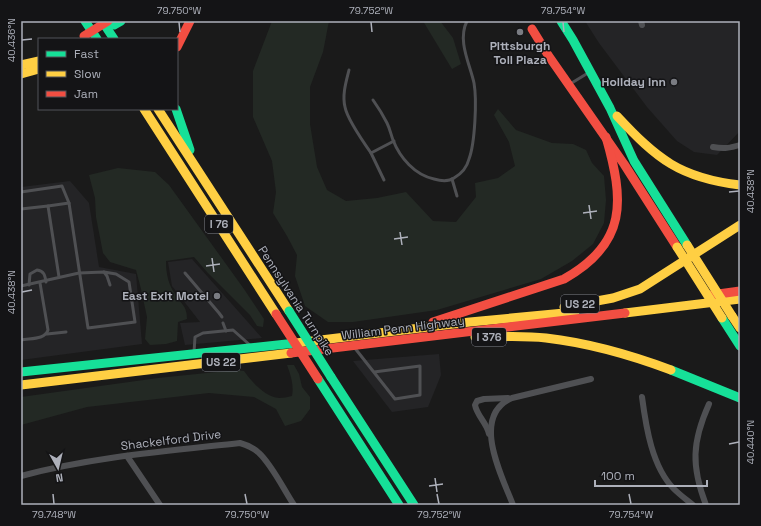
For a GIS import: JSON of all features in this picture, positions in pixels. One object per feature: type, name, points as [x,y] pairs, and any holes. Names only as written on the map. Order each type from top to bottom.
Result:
[{"type":"highway","points":[[85,21],[96,38]]},
{"type":"highway","points":[[102,21],[113,38]]},
{"type":"highway","points":[[178,45],[190,21]]},
{"type":"highway","points":[[561,21],[610,108],[634,161],[740,328]]},
{"type":"highway","points":[[85,38],[114,22]]},
{"type":"highway","points":[[529,24],[624,164],[740,346]]},
{"type":"highway","points":[[21,65],[38,61]]},
{"type":"highway","points":[[21,74],[38,69]]},
{"type":"highway","points":[[610,108],[640,141],[666,162],[684,172],[704,179],[740,185]]},
{"type":"highway","name":"Pennsylvania Turnpike","points":[[145,110],[399,505]]},
{"type":"highway","name":"Pennsylvania Turnpike","points":[[159,110],[414,505]]},
{"type":"highway","points":[[176,110],[198,171]]},
{"type":"highway","points":[[401,331],[557,281],[576,272],[588,264],[599,253],[608,240],[618,211],[619,196],[617,180],[606,137]]},
{"type":"highway","name":"US 22","points":[[470,322],[597,301],[631,292],[659,278],[740,224]]},
{"type":"highway","name":"William Penn Highway","points":[[21,372],[254,348],[470,322],[591,310],[740,291]]},
{"type":"highway","name":"William Penn Highway","points":[[21,386],[740,299]]},
{"type":"highway","name":"I 376","points":[[421,338],[531,337],[598,347],[639,358],[677,371],[740,398]]},
{"type":"street","points":[[713,147],[723,149],[740,145]]},
{"type":"street","points":[[512,505],[486,425],[476,410],[475,406],[477,401],[484,399],[512,398],[591,379]]},
{"type":"street","points":[[642,397],[649,438],[660,469],[673,489],[693,505]]},
{"type":"street","points":[[491,439],[492,423],[496,414],[504,402],[512,398]]},
{"type":"street","points":[[706,505],[700,489],[696,469],[695,453],[697,435],[709,404]]},
{"type":"street","name":"Shackelford Drive","points":[[21,476],[64,466],[127,456],[240,443],[250,446],[267,462],[294,505]]},
{"type":"street","points":[[127,456],[160,505]]},
{"type":"street","points":[[698,505],[703,501],[702,496]]},
{"type":"lane","points":[[373,100],[387,122],[394,142],[404,158],[421,175],[443,181],[452,179],[461,173],[469,161],[473,139],[475,90],[464,42],[464,27],[467,21]]},
{"type":"lane","points":[[350,70],[344,92],[344,107],[371,153],[384,180]]},
{"type":"lane","points":[[569,85],[590,72]]},
{"type":"lane","points":[[371,153],[394,142]]},
{"type":"lane","points":[[452,179],[457,196]]},
{"type":"lane","points":[[21,192],[62,186],[69,203],[79,273],[88,328],[135,322],[129,282],[116,274],[104,272],[79,273],[59,277],[46,282],[21,286]]},
{"type":"lane","points":[[21,210],[69,203]]},
{"type":"lane","points":[[48,206],[59,277]]},
{"type":"lane","points":[[30,285],[30,274],[37,270],[44,273],[46,282]]},
{"type":"lane","points":[[104,272],[110,285]]},
{"type":"lane","points":[[185,273],[222,317]]},
{"type":"lane","points":[[40,283],[48,330],[47,334]]},
{"type":"lane","points":[[223,323],[226,330]]},
{"type":"lane","points":[[194,354],[194,342],[197,335],[226,330],[233,330],[254,348]]},
{"type":"lane","points":[[21,340],[47,334],[66,332]]},
{"type":"lane","points":[[352,346],[395,399],[420,396],[420,366],[374,372]]},
{"type":"shaded area","points":[[272,21],[329,21],[323,52],[310,87],[310,124],[317,167],[327,190],[346,201],[377,198],[406,192],[433,221],[456,222],[476,197],[475,183],[498,178],[515,166],[509,142],[494,115],[498,109],[516,130],[552,143],[573,144],[586,150],[592,163],[604,176],[606,200],[604,223],[593,244],[572,261],[541,279],[437,310],[353,322],[328,322],[305,306],[295,276],[297,255],[273,213],[276,192],[272,161],[253,117],[253,71]]},
{"type":"shaded area","points":[[423,21],[440,21],[453,38],[461,64],[452,69]]},
{"type":"shaded area","points":[[585,21],[740,21],[740,131],[717,155],[694,152],[677,141],[647,107],[599,43]]},
{"type":"shaded area","points":[[118,168],[155,172],[169,185],[264,319],[263,327],[257,326],[250,315],[194,257],[166,261],[169,282],[177,298],[185,308],[187,319],[178,322],[177,341],[166,344],[150,345],[145,339],[147,317],[136,270],[110,262],[103,253],[96,217],[95,198],[89,175]]},
{"type":"shaded area","points":[[70,181],[89,203],[99,267],[136,274],[142,344],[21,360],[21,187]]},
{"type":"shaded area","points":[[192,259],[262,338],[185,345],[180,323],[200,322],[172,286],[168,262]]},
{"type":"shaded area","points":[[439,354],[441,375],[428,407],[392,412],[353,361]]},
{"type":"shaded area","points":[[287,365],[294,365],[299,374],[302,387],[310,397],[310,409],[301,421],[285,426],[276,409],[254,397],[209,393],[87,407],[21,425],[21,397],[158,378],[236,370],[244,371],[254,384],[264,392],[274,397],[284,398],[292,396],[293,392],[291,377]]},
{"type":"traffic: fast","points":[[85,21],[96,38]]},
{"type":"traffic: fast","points":[[102,21],[113,38]]},
{"type":"traffic: fast","points":[[114,25],[121,21]]},
{"type":"traffic: fast","points":[[561,21],[610,108],[634,161],[687,245]]},
{"type":"traffic: fast","points":[[176,110],[190,150]]},
{"type":"traffic: fast","points":[[289,311],[331,377]]},
{"type":"traffic: fast","points":[[722,318],[740,346]]},
{"type":"traffic: fast","points":[[21,372],[296,343]]},
{"type":"traffic: fast","points":[[671,370],[740,398]]},
{"type":"traffic: fast","points":[[331,377],[414,505]]},
{"type":"traffic: fast","points":[[318,379],[399,505]]},
{"type":"traffic: slow","points":[[21,65],[38,61]]},
{"type":"traffic: slow","points":[[21,74],[38,69]]},
{"type":"traffic: slow","points":[[145,110],[276,314]]},
{"type":"traffic: slow","points":[[159,110],[289,311]]},
{"type":"traffic: slow","points":[[617,116],[645,144],[671,164],[701,177],[719,182],[740,185]]},
{"type":"traffic: slow","points":[[564,307],[613,298],[640,289],[740,225]]},
{"type":"traffic: slow","points":[[687,245],[732,316]]},
{"type":"traffic: slow","points":[[677,247],[722,318]]},
{"type":"traffic: slow","points":[[625,313],[740,299]]},
{"type":"traffic: slow","points":[[296,343],[470,322],[575,312]]},
{"type":"traffic: slow","points":[[732,316],[740,328]]},
{"type":"traffic: slow","points":[[475,337],[510,336],[562,340],[610,350],[671,370]]},
{"type":"traffic: slow","points":[[21,385],[291,353]]},
{"type":"traffic: jam","points":[[84,36],[108,21]]},
{"type":"traffic: jam","points":[[178,45],[190,21]]},
{"type":"traffic: jam","points":[[532,29],[548,55],[624,164],[677,247]]},
{"type":"traffic: jam","points":[[433,322],[564,279],[585,265],[600,250],[610,235],[616,218],[617,200],[616,181],[606,137]]},
{"type":"traffic: jam","points":[[711,295],[740,291]]},
{"type":"traffic: jam","points":[[291,353],[625,313]]},
{"type":"traffic: jam","points":[[276,314],[318,379]]},
{"type":"place","name":"Pittsburgh Toll Plaza","points":[[520,32]]},
{"type":"place","name":"Holiday Inn","points":[[674,82]]},
{"type":"place","name":"East Exit Motel","points":[[217,296]]}]
